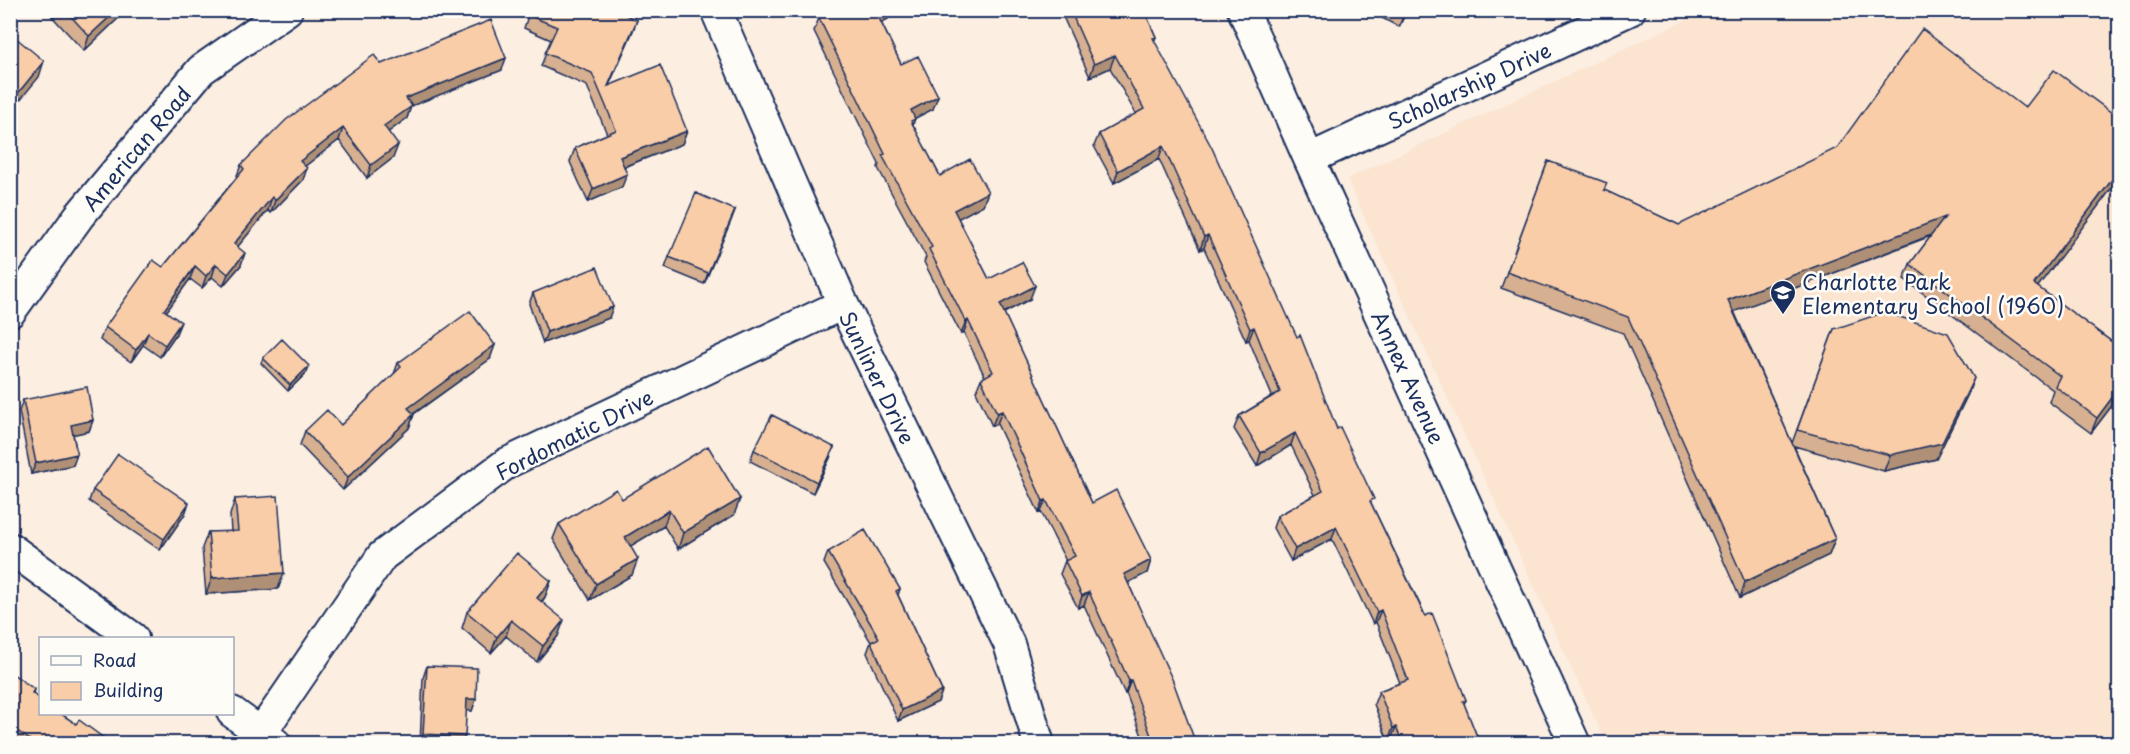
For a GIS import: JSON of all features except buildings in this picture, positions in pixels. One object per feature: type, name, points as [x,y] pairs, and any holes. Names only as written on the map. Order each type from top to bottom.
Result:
[{"type":"street","name":"American Road","points":[[10,312],[79,216],[201,70],[287,10]]},
{"type":"street","name":"Sunliner Drive","points":[[716,10],[843,304],[1009,644],[1040,744]]},
{"type":"street","name":"Annex Avenue","points":[[1243,10],[1575,744]]},
{"type":"street","name":"Scholarship Drive","points":[[1309,159],[1630,10]]},
{"type":"street","name":"Fordomatic Drive","points":[[268,738],[382,556],[507,463],[843,304]]},
{"type":"street","points":[[10,548],[130,637]]},
{"type":"street","points":[[234,713],[268,738]]},
{"type":"shaded area","points":[[1705,11],[2119,11],[2119,743],[1606,743],[1347,179]]},
{"type":"place","name":"Charlotte Park Elementary School (1960)","points":[[1783,316]]}]
